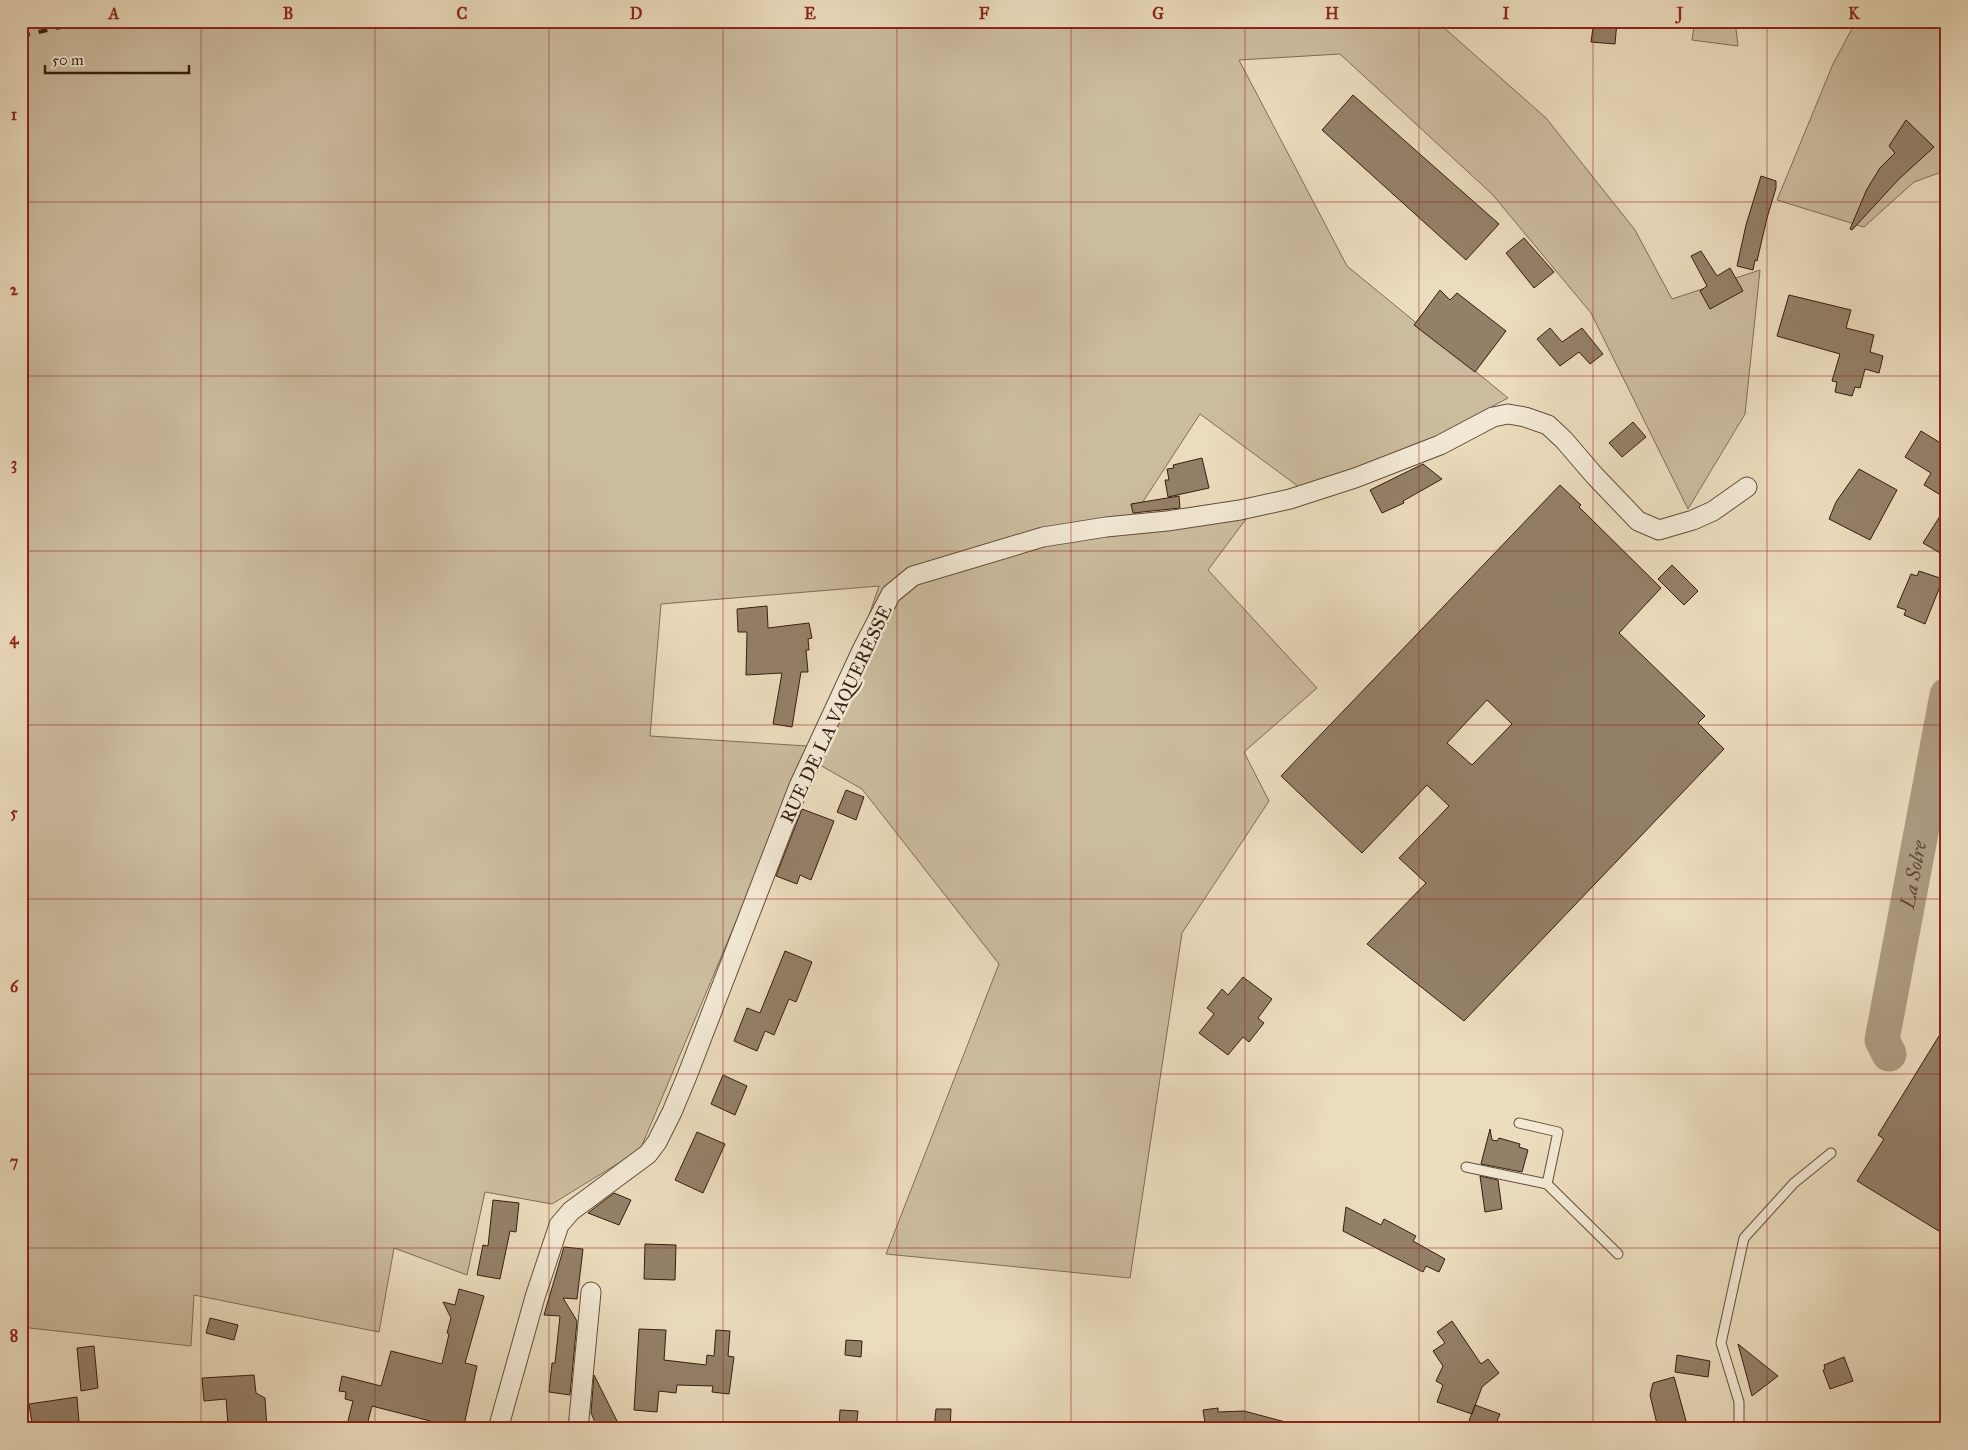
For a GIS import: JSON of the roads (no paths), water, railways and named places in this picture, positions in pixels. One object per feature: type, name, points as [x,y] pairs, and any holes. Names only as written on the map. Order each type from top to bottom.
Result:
[{"type":"street","name":"RUE DE LA VAQUERESSE","points":[[498,1429],[538,1289],[559,1225],[571,1211],[648,1154],[657,1142],[687,1076],[799,786],[863,648],[891,594],[913,576],[1043,536],[1106,527],[1166,522],[1240,510],[1290,499],[1356,478],[1440,444],[1493,417],[1508,414],[1526,417],[1548,425],[1638,521],[1659,530],[1693,520],[1713,511],[1747,487]]},
{"type":"street","points":[[578,1429],[591,1292]]},
{"type":"lane","points":[[1519,1123],[1558,1132],[1548,1184]]},
{"type":"lane","points":[[1739,1429],[1739,1402],[1721,1343],[1744,1238],[1794,1182],[1830,1153]]},
{"type":"lane","points":[[1466,1167],[1548,1184],[1618,1254]]},
{"type":"waterway","name":"La Solre","points":[[1889,1054],[1882,1040],[1947,695]]},
{"type":"railway","points":[[21,25],[39,21]]},
{"type":"railway","points":[[21,36],[88,21]]}]
